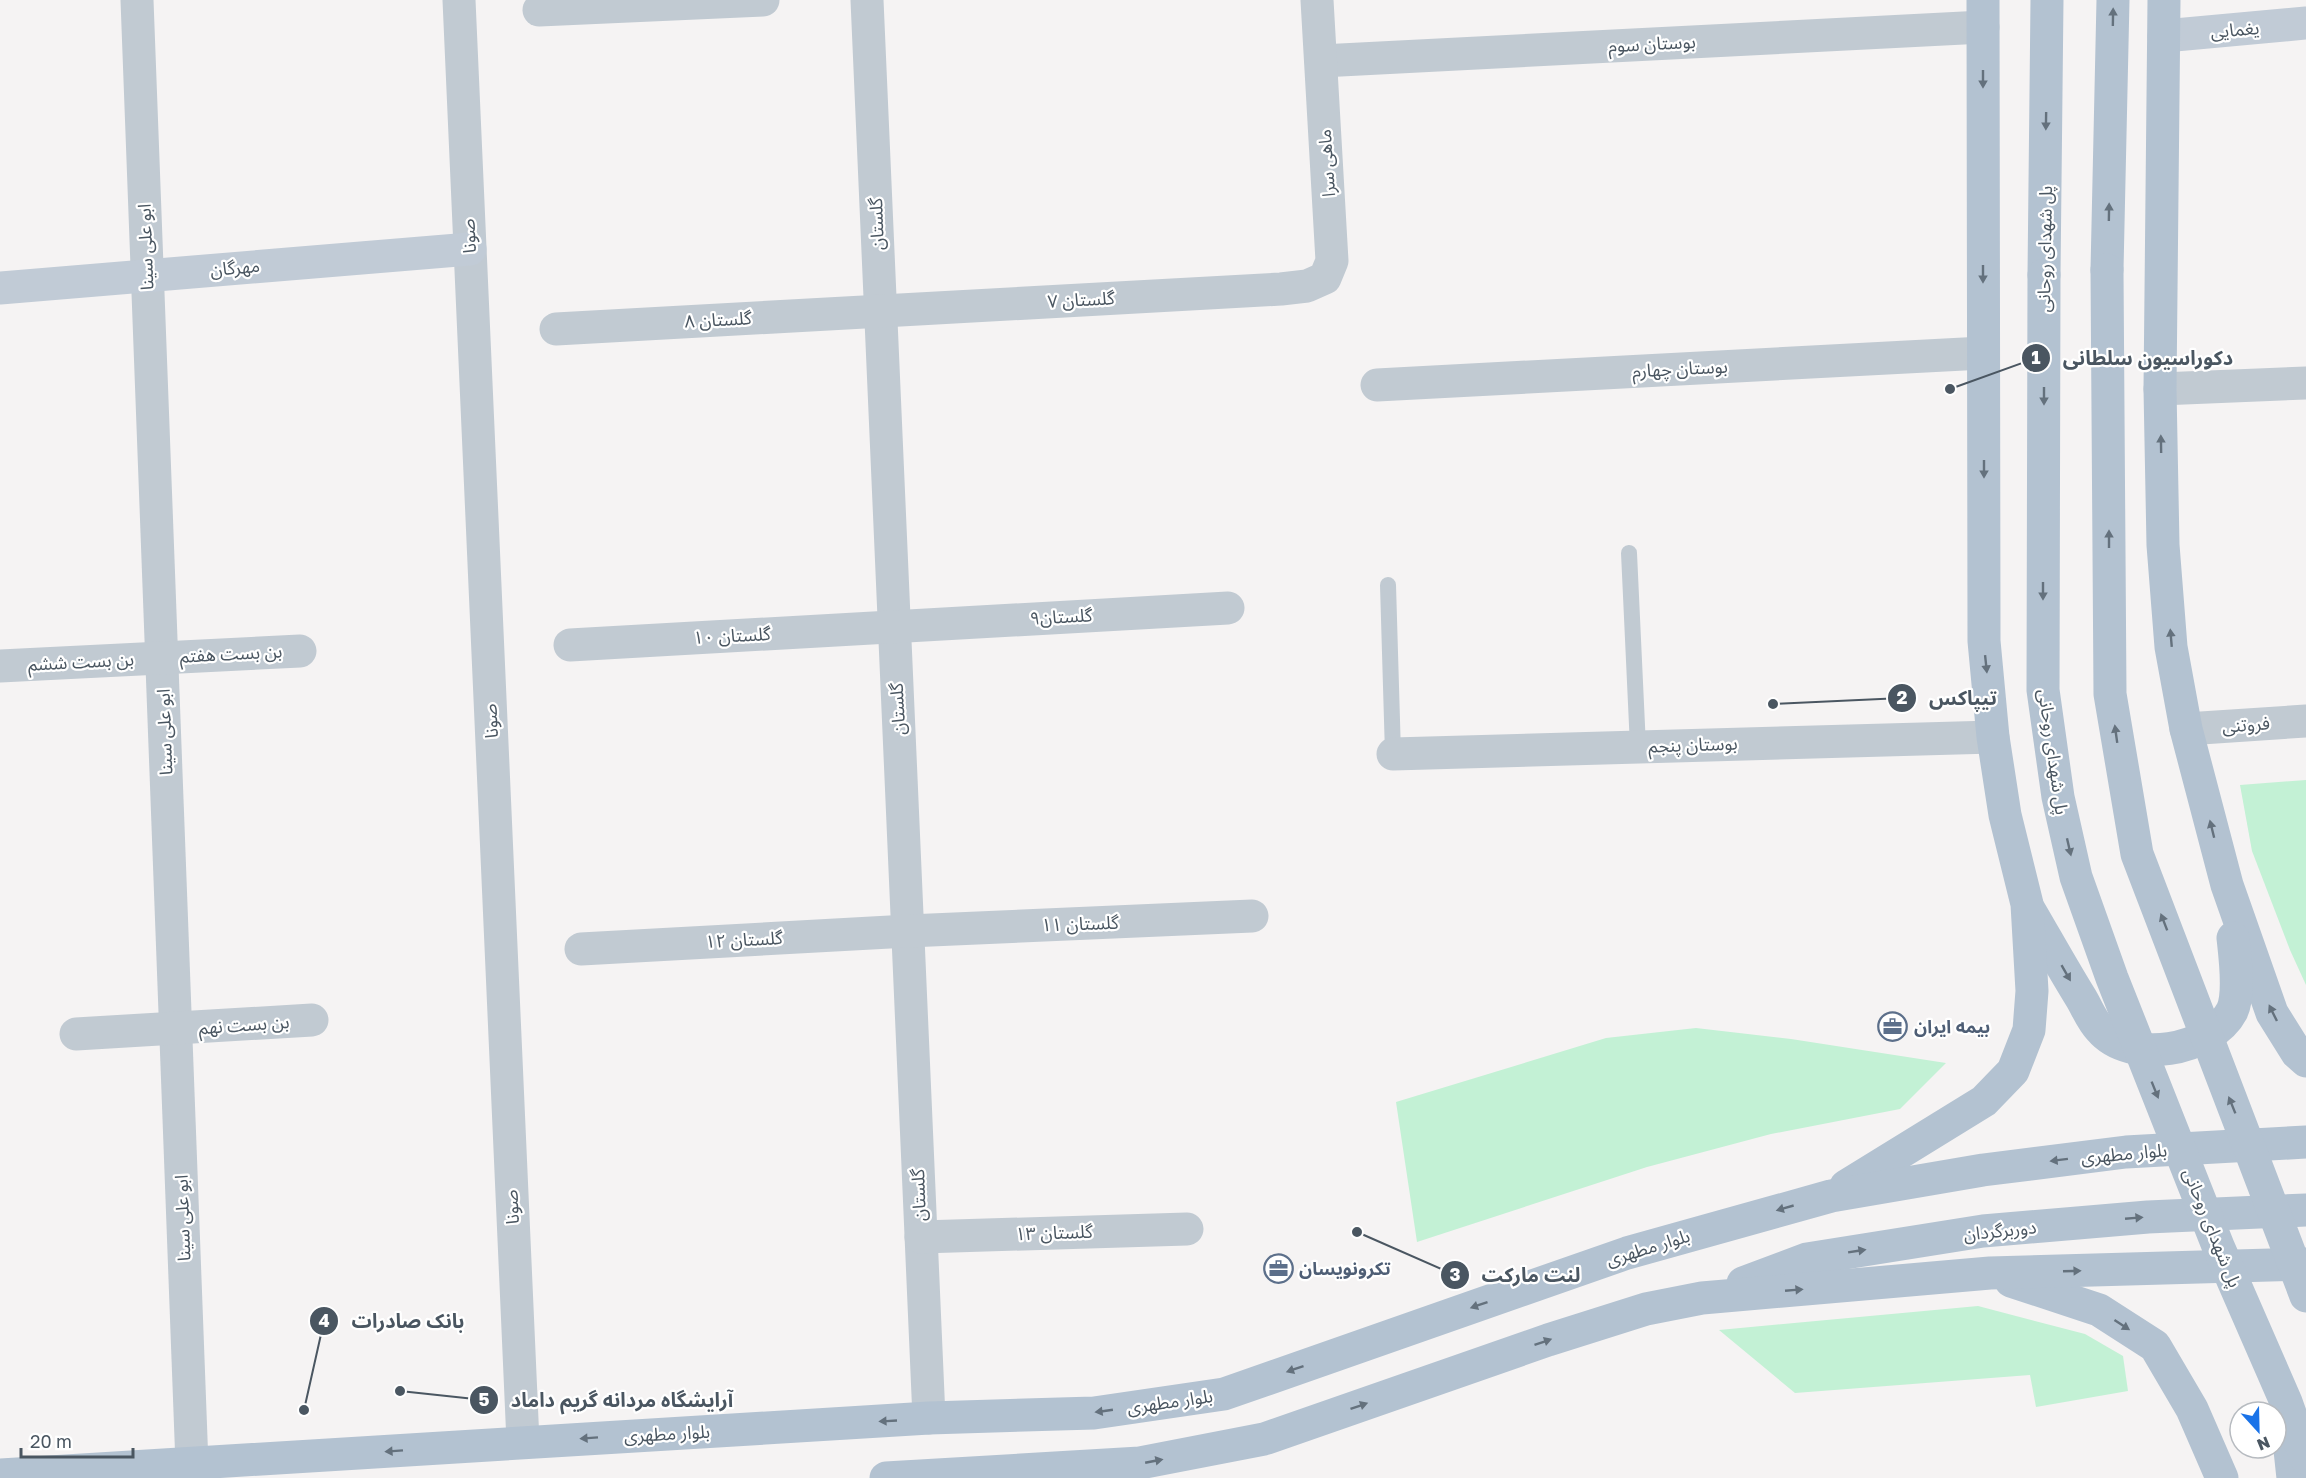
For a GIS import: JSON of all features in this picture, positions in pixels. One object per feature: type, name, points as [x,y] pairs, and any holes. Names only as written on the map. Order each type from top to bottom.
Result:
[{"type":"main road","name":"پل شهدای روحانی","points":[[2047,0],[2043,679],[2058,798],[2076,877],[2112,978],[2218,1246],[2285,1400]]},
{"type":"main road","points":[[2113,0],[2107,270],[2110,694],[2137,854],[2306,1296]]},
{"type":"main road","points":[[2164,0],[2160,389],[2165,568],[2171,647],[2186,729],[2227,885],[2272,1013],[2297,1053],[2306,1061]]},
{"type":"main road","points":[[1831,1196],[1984,1101],[2013,1071],[2029,1030],[2032,991],[2027,904],[2005,815],[1993,736],[1984,641],[1983,14]]},
{"type":"main road","points":[[2027,904],[2100,1030],[2127,1048],[2152,1050],[2186,1045],[2213,1033],[2232,1010],[2237,974],[2227,885]]},
{"type":"main road","name":"بلوار مطهری","points":[[0,1475],[929,1418],[1095,1413],[1224,1394],[1627,1253],[1831,1196],[1983,1170],[2126,1152],[2306,1143]]},
{"type":"main road","name":"دوربرگردان","points":[[1702,1298],[1807,1259],[1983,1231],[2148,1217],[2306,1210]]},
{"type":"main road","points":[[886,1478],[1140,1463],[1264,1439],[1548,1340],[1646,1309],[1702,1298],[1990,1273],[2306,1264]]},
{"type":"main road","points":[[1990,1273],[2099,1310],[2155,1346],[2192,1409],[2222,1478]]},
{"type":"main road","name":"پل شهدای روحانی","points":[[2288,1408],[2306,1458]]},
{"type":"main road","points":[[2288,1424],[2293,1478]]},
{"type":"street","name":"ابو علی سینا","points":[[137,0],[192,1465]]},
{"type":"street","name":"صونا","points":[[459,0],[523,1443]]},
{"type":"street","points":[[539,10],[763,0]]},
{"type":"street","name":"گلستان","points":[[867,0],[929,1418]]},
{"type":"street","name":"ماهی سرا","points":[[1281,289],[1308,286],[1325,278],[1332,261],[1317,0]]},
{"type":"street","name":"بوستان سوم","points":[[1321,61],[1983,14]]},
{"type":"street","name":"یغمایی","points":[[2164,36],[2306,23]]},
{"type":"street","name":"مهرگان","points":[[0,288],[470,249]]},
{"type":"street","name":"گلستان ۷","points":[[881,311],[1281,289]]},
{"type":"street","name":"گلستان ۸","points":[[556,329],[881,311]]},
{"type":"street","name":"بوستان چهارم","points":[[1377,385],[1983,353]]},
{"type":"street","points":[[2160,389],[2306,383]]},
{"type":"street","name":"گلستان۹","points":[[894,627],[1228,608]]},
{"type":"street","name":"گلستان ۱۰","points":[[570,645],[894,627]]},
{"type":"street","name":"بن بست هفتم","points":[[162,658],[300,651]]},
{"type":"street","name":"بن بست ششم","points":[[0,666],[162,658]]},
{"type":"street","name":"فروتنی","points":[[2186,729],[2306,721]]},
{"type":"street","name":"بوستان پنجم","points":[[1393,754],[1993,736]]},
{"type":"street","name":"گلستان ۱۱","points":[[908,931],[1252,916]]},
{"type":"street","name":"گلستان ۱۲","points":[[581,949],[908,931]]},
{"type":"street","name":"بن بست نهم","points":[[76,1034],[312,1020]]},
{"type":"street","name":"گلستان ۱۳","points":[[921,1237],[1187,1229]]},
{"type":"lane","points":[[1629,554],[1638,747]]},
{"type":"lane","points":[[1388,585],[1393,754]]},
{"type":"green space","points":[[2306,780],[2306,985],[2252,851],[2240,785]]},
{"type":"green space","points":[[1696,1028],[1791,1039],[1946,1063],[1900,1109],[1771,1134],[1647,1167],[1417,1242],[1396,1102],[1606,1038]]},
{"type":"green space","points":[[1978,1306],[2085,1334],[2123,1356],[2128,1391],[2036,1407],[2030,1375],[1795,1393],[1719,1330]]},
{"type":"place","name":"دکوراسیون سلطانی","points":[[1950,389]]},
{"type":"place","name":"تیپاکس","points":[[1773,704]]},
{"type":"place","name":"بیمه ایران","points":[[1893,1027]]},
{"type":"place","name":"لنت مارکت","points":[[1357,1232]]},
{"type":"place","name":"تکرونویسان","points":[[1278,1269]]},
{"type":"place","name":"آرایشگاه مردانه گریم داماد","points":[[400,1391]]},
{"type":"place","name":"بانک صادرات","points":[[304,1410]]}]
